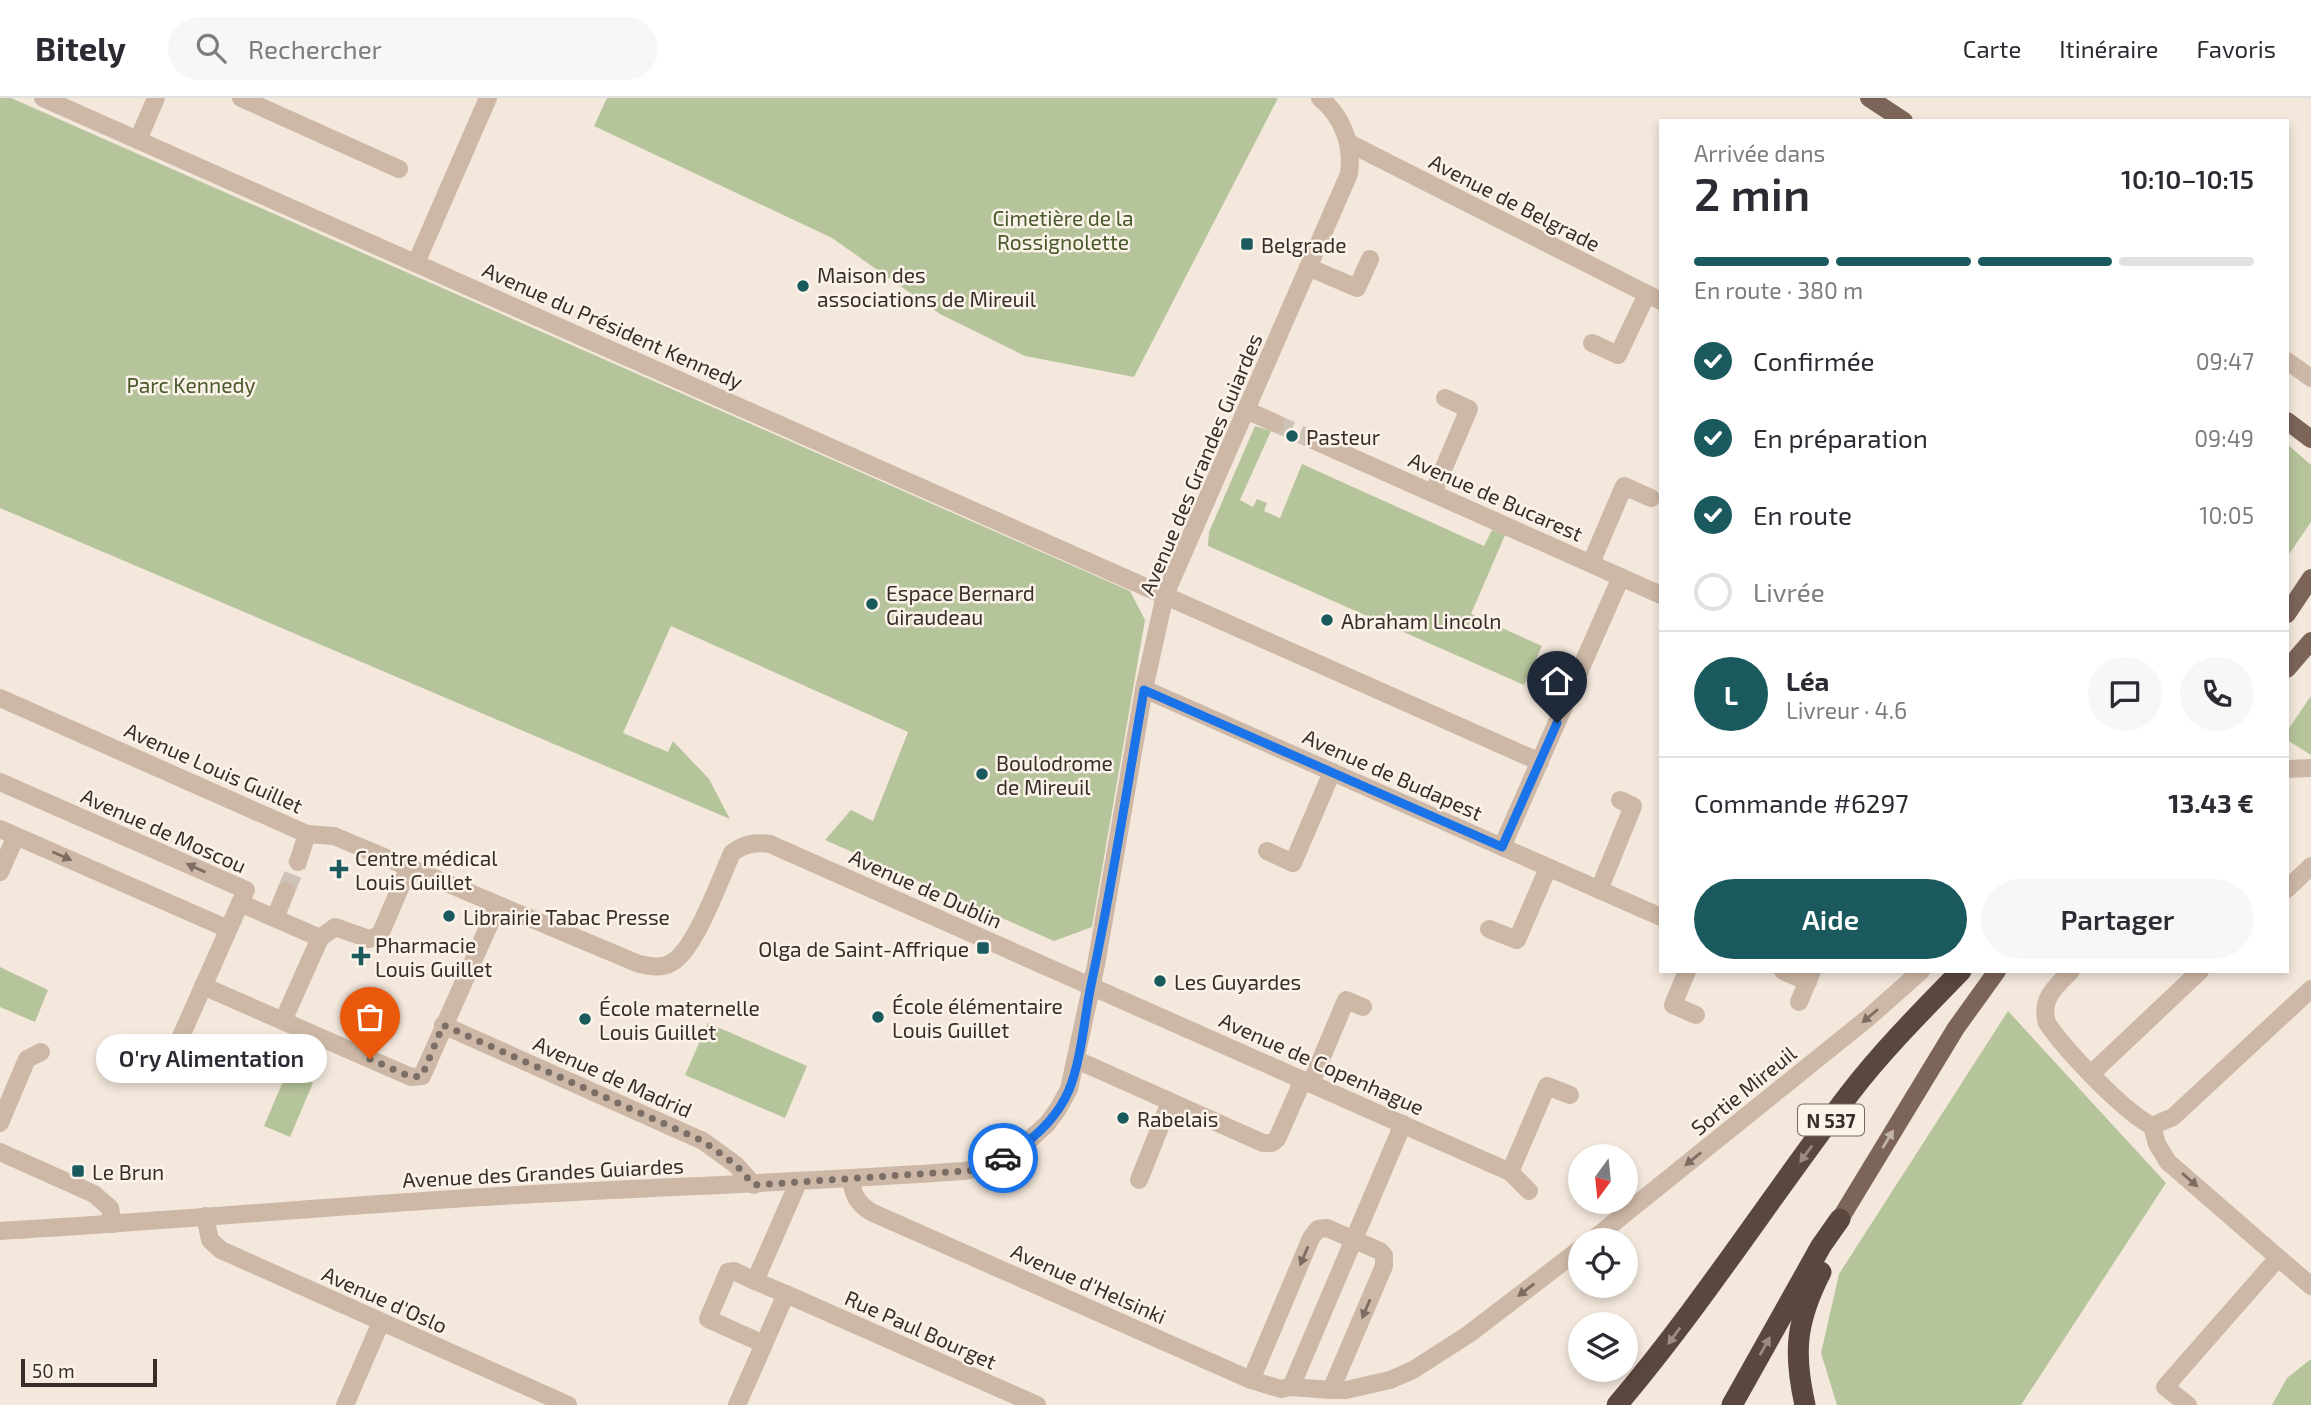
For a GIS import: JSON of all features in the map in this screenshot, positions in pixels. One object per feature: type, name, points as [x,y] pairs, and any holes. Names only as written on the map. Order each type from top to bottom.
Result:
[{"type":"highway","name":"N 537","points":[[1617,1405],[1662,1351],[1851,1092],[1915,1018],[1959,973]]},
{"type":"highway","name":"N 537","points":[[1732,1405],[1821,1246],[1840,1219]]},
{"type":"highway","points":[[1805,1405],[1799,1381],[1797,1344],[1803,1315],[1833,1249],[1840,1219]]},
{"type":"main road","points":[[1869,98],[1901,119]]},
{"type":"main road","points":[[2289,422],[2311,439]]},
{"type":"main road","points":[[2289,611],[2311,578]]},
{"type":"main road","points":[[2289,667],[2311,641]]},
{"type":"main road","name":"N 537","points":[[1840,1219],[1956,1028],[1996,973]]},
{"type":"street","name":"Avenue du Président Kennedy","points":[[43,98],[1540,762]]},
{"type":"street","points":[[138,140],[156,98]]},
{"type":"street","points":[[241,98],[399,169]]},
{"type":"street","points":[[416,263],[488,98]]},
{"type":"street","points":[[1320,98],[1341,124],[1349,143]]},
{"type":"street","name":"Avenue des Grandes Guiardes","points":[[0,1231],[620,1189],[798,1183],[978,1170],[1002,1159],[1033,1138],[1059,1109],[1069,1089],[1077,1060],[1144,690],[1165,595],[1349,174],[1349,143]]},
{"type":"street","name":"Avenue de Belgrade","points":[[1349,143],[1654,298]]},
{"type":"street","points":[[1308,267],[1357,288],[1370,259]]},
{"type":"street","points":[[1592,343],[1618,355],[1654,298]]},
{"type":"street","points":[[2289,362],[2311,378]]},
{"type":"street","points":[[1433,493],[1469,409],[1445,398]]},
{"type":"street","points":[[1246,410],[1275,423]]},
{"type":"street","name":"Avenue de Bucarest","points":[[1313,440],[1659,593]]},
{"type":"street","points":[[1591,563],[1624,486],[1651,498]]},
{"type":"street","points":[[1502,847],[1621,577]]},
{"type":"street","name":"Avenue de Budapest","points":[[1144,690],[1659,916]]},
{"type":"street","name":"Avenue Louis Guillet","points":[[0,698],[307,834],[334,836],[639,964],[660,967],[673,962],[690,946],[732,853],[741,846]]},
{"type":"street","points":[[2289,769],[2311,768]]},
{"type":"street","points":[[1267,851],[1293,863],[1332,772]]},
{"type":"street","name":"Avenue de Moscou","points":[[0,782],[246,890],[240,902],[320,937]]},
{"type":"street","points":[[1599,890],[1633,806],[1620,800]]},
{"type":"street","points":[[0,872],[8,832],[228,929]]},
{"type":"street","points":[[298,862],[307,834]]},
{"type":"street","name":"Avenue de Dublin","points":[[741,846],[757,842],[770,844],[1091,986]]},
{"type":"street","points":[[2289,886],[2311,866]]},
{"type":"street","points":[[283,1021],[320,937],[335,928],[342,928],[369,939],[380,935],[409,867]]},
{"type":"street","points":[[1489,929],[1517,940],[1548,868]]},
{"type":"street","points":[[275,918],[286,891]]},
{"type":"street","points":[[186,1068],[170,1061],[240,902]]},
{"type":"street","points":[[203,986],[411,1077],[422,1076],[498,905]]},
{"type":"street","points":[[1686,973],[1673,1005],[1696,1015]]},
{"type":"street","points":[[1792,973],[1810,977],[1799,1002]]},
{"type":"street","name":"Sortie Mireuil","points":[[1607,1228],[1920,973]]},
{"type":"street","points":[[2069,973],[2053,988],[2045,1003],[2044,1013],[2052,1031],[2136,1118],[2152,1126],[2157,1144],[2168,1162],[2311,1286]]},
{"type":"street","points":[[2092,1073],[2198,973]]},
{"type":"street","name":"Avenue de Copenhague","points":[[1091,986],[1510,1172],[1529,1191]]},
{"type":"street","points":[[2152,1126],[2172,1118],[2311,989]]},
{"type":"street","points":[[1077,1060],[1263,1143],[1272,1143],[1277,1139],[1307,1082],[1346,1000],[1363,1007]]},
{"type":"street","name":"Avenue de Madrid","points":[[443,1025],[703,1141],[736,1165],[754,1185]]},
{"type":"street","points":[[0,1122],[27,1059],[41,1052]]},
{"type":"street","points":[[1510,1172],[1547,1086],[1570,1095]]},
{"type":"street","points":[[1139,1180],[1170,1102]]},
{"type":"street","points":[[1291,1387],[1403,1124]]},
{"type":"street","points":[[0,1152],[94,1194],[110,1208],[113,1224]]},
{"type":"street","name":"Avenue d'Helsinki","points":[[851,1179],[855,1198],[871,1212],[1251,1380],[1281,1389],[1291,1387],[1331,1390]]},
{"type":"street","points":[[755,1281],[798,1183]]},
{"type":"street","name":"Avenue d'Oslo","points":[[205,1216],[210,1240],[221,1250],[568,1405]]},
{"type":"street","points":[[1251,1380],[1311,1238],[1318,1230],[1327,1228],[1354,1238],[1384,1255],[1384,1266],[1331,1390],[1368,1386],[1413,1370],[1469,1334],[1568,1258]]},
{"type":"street","points":[[2188,1405],[2165,1387],[2278,1258]]},
{"type":"street","name":"Rue Paul Bourget","points":[[764,1344],[708,1319],[728,1272],[734,1272],[786,1294],[1037,1405]]},
{"type":"street","points":[[737,1405],[786,1294]]},
{"type":"street","points":[[345,1405],[381,1322]]},
{"type":"green space","name":"Parc Kennedy","points":[[0,98],[11,98],[1130,591],[1145,620],[1092,927],[1054,941],[825,840],[851,810],[873,821],[908,732],[671,626],[623,733],[668,752],[673,741],[709,779],[730,819],[0,508]]},
{"type":"green space","name":"Cimetière de la Rossignolette","points":[[607,98],[1278,98],[1134,377],[1025,356],[940,314],[832,238],[594,126]]},
{"type":"green space","points":[[1255,426],[1271,431],[1240,500],[1253,507],[1257,499],[1267,503],[1264,511],[1280,518],[1302,464],[1484,546],[1492,530],[1505,535],[1471,614],[1542,646],[1524,685],[1208,546],[1209,532]]},
{"type":"green space","points":[[2289,446],[2311,465],[2311,522],[2289,554]]},
{"type":"green space","points":[[2311,696],[2311,755],[2289,741],[2289,728]]},
{"type":"green space","points":[[0,967],[48,990],[35,1022],[0,1007]]},
{"type":"green space","points":[[2008,1011],[2166,1183],[2021,1405],[1837,1405],[1821,1353],[1839,1274]]},
{"type":"green space","points":[[708,1023],[807,1066],[785,1118],[685,1075]]},
{"type":"green space","points":[[287,1072],[313,1083],[290,1137],[264,1126]]},
{"type":"green space","points":[[2311,1359],[2311,1405],[2272,1405],[2287,1378]]},
{"type":"tunnel","points":[[1275,423],[1313,440]]},
{"type":"tunnel","points":[[286,891],[298,862]]},
{"type":"way so far","points":[[370,1059],[411,1077],[422,1076],[443,1025],[703,1141],[736,1165],[754,1185],[978,1170],[1003,1158]]},
{"type":"place","name":"Belgrade","points":[[1247,244]]},
{"type":"place","name":"Maison des associations de Mireuil","points":[[803,286]]},
{"type":"place","name":"Pasteur","points":[[1292,436]]},
{"type":"place","name":"Espace Bernard Giraudeau","points":[[872,604]]},
{"type":"place","name":"Abraham Lincoln","points":[[1327,620]]},
{"type":"place","name":"Boulodrome de Mireuil","points":[[982,774]]},
{"type":"place","name":"Centre médical Louis Guillet","points":[[339,869]]},
{"type":"place","name":"Librairie Tabac Presse","points":[[449,916]]},
{"type":"place","name":"Olga de Saint-Affrique","points":[[983,948]]},
{"type":"place","name":"Pharmacie Louis Guillet","points":[[361,956]]},
{"type":"place","name":"Les Guyardes","points":[[1160,981]]},
{"type":"place","name":"École élémentaire Louis Guillet","points":[[878,1017]]},
{"type":"place","name":"École maternelle Louis Guillet","points":[[585,1019]]},
{"type":"place","name":"O'ry Alimentation","points":[[370,1059]]},
{"type":"place","name":"Rabelais","points":[[1123,1118]]},
{"type":"place","name":"Le Brun","points":[[78,1171]]},
{"type":"route","points":[[1003,1158],[1017,1151],[1047,1124],[1059,1109],[1069,1089],[1096,965],[1144,690],[1502,847],[1557,723]]}]
